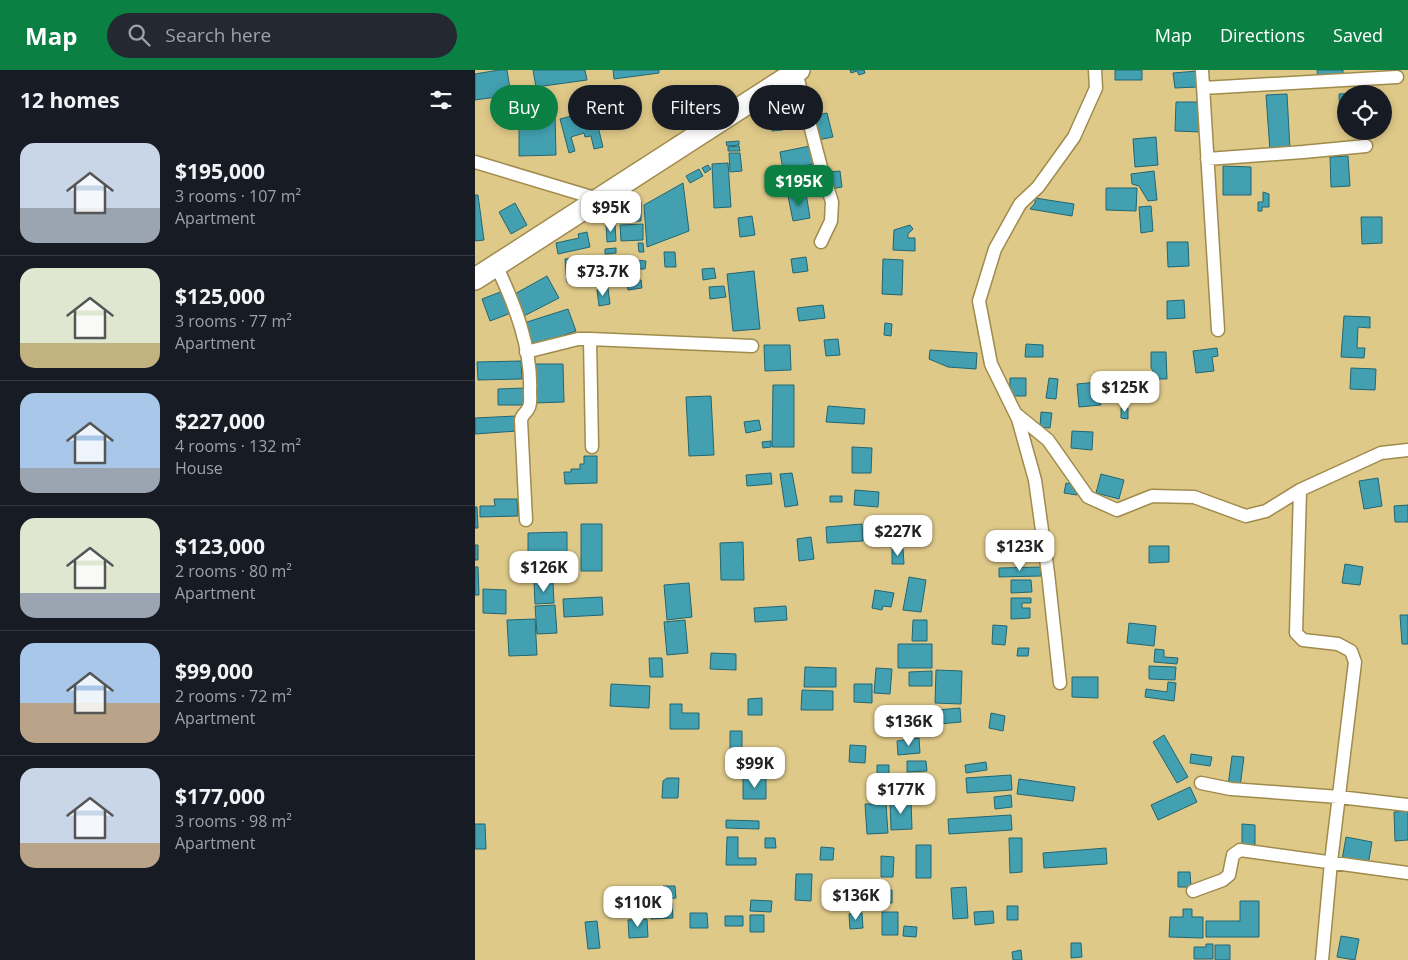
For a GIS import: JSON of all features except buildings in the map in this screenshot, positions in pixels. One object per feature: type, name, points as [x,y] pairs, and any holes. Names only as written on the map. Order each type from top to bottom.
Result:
[{"type":"highway","points":[[475,279],[798,71]]},
{"type":"street","points":[[1060,683],[1049,573],[1035,480],[1018,419],[991,364],[979,301],[995,249],[1020,204],[1038,187],[1074,137],[1096,88],[1095,70]]},
{"type":"street","points":[[1202,70],[1218,330]]},
{"type":"street","points":[[798,71],[822,170],[832,202],[831,222],[821,242]]},
{"type":"street","points":[[1203,88],[1397,77]]},
{"type":"street","points":[[1207,159],[1366,146]]},
{"type":"street","points":[[475,162],[598,199]]},
{"type":"street","points":[[496,265],[513,302],[520,324],[531,378],[529,407],[521,417],[526,520]]},
{"type":"street","points":[[526,352],[578,339],[590,338],[752,346]]},
{"type":"street","points":[[590,338],[592,447]]},
{"type":"street","points":[[1015,412],[1049,440],[1088,497],[1117,510],[1152,496],[1194,497],[1246,516],[1266,511],[1300,490],[1381,453],[1408,450]]},
{"type":"street","points":[[1300,490],[1296,633],[1303,640],[1338,644],[1351,651],[1355,662],[1331,862],[1322,960]]},
{"type":"street","points":[[1201,783],[1231,789],[1339,797],[1408,805]]},
{"type":"street","points":[[1193,890],[1223,880],[1229,875],[1233,855],[1240,850],[1408,873]]}]
